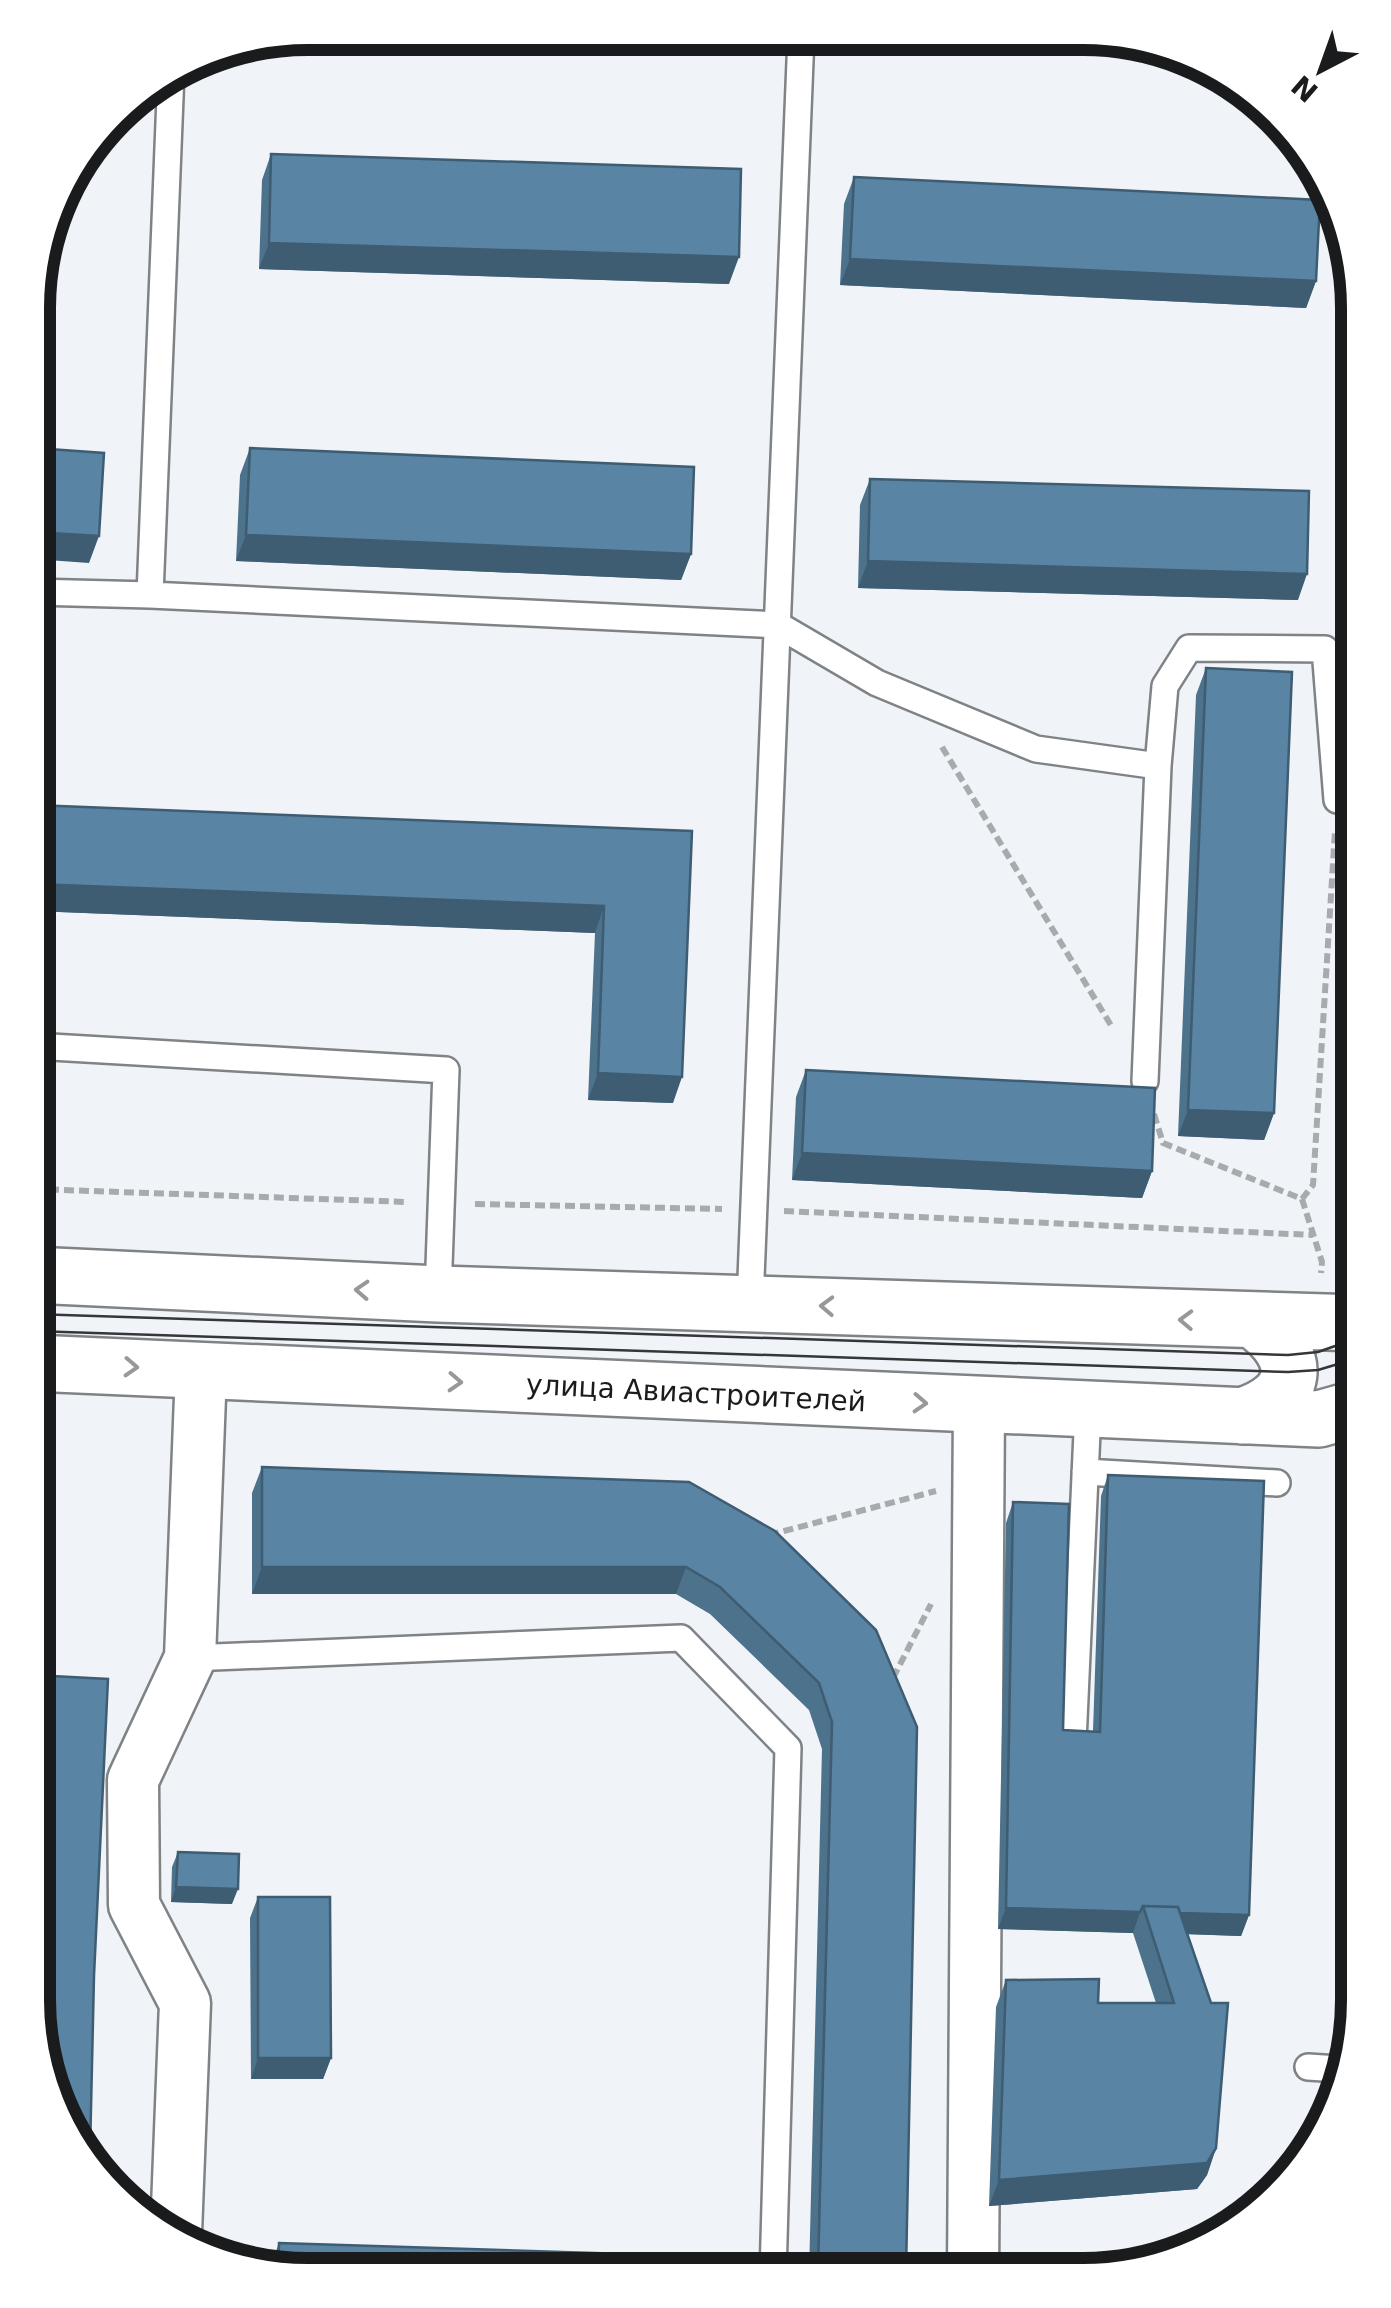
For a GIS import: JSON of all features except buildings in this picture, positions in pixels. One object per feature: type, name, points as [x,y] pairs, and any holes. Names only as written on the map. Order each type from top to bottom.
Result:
[{"type":"main road","points":[[50,1276],[438,1294],[1256,1322],[1340,1317]]},
{"type":"main road","points":[[1242,1416],[1279,1399],[1288,1372],[1288,1354],[1276,1336],[1256,1322]]},
{"type":"main road","name":"улица Авиастроителей","points":[[50,1364],[1242,1416],[1318,1418],[1340,1412]]},
{"type":"street","points":[[176,2221],[185,2003],[134,1905],[133,1780],[190,1658],[200,1370]]},
{"type":"street","points":[[973,2258],[979,1406]]},
{"type":"lane","points":[[750,1303],[800,50]]},
{"type":"lane","points":[[150,595],[170,91]]},
{"type":"lane","points":[[50,592],[778,626],[877,683],[1036,749],[1158,766]]},
{"type":"lane","points":[[1144,1081],[1165,686],[1189,648],[1325,648],[1341,753]]},
{"type":"lane","points":[[50,1047],[446,1070],[438,1294]]},
{"type":"lane","points":[[1073,1742],[1088,1410]]},
{"type":"lane","points":[[1085,1472],[1277,1483]]},
{"type":"lane","points":[[190,1658],[681,1638],[788,1748],[772,2258]]},
{"type":"lane","points":[[1308,2067],[1331,2068]]},
{"type":"path","points":[[1302,1199],[1313,1185],[1341,881]]},
{"type":"path","points":[[50,1190],[752,1210],[1313,1235]]},
{"type":"path","points":[[757,1538],[978,1480]]},
{"type":"tram line","points":[[50,1315],[1288,1355],[1318,1352],[1340,1344]]},
{"type":"tram line","points":[[50,1332],[1288,1372],[1340,1363]]}]
